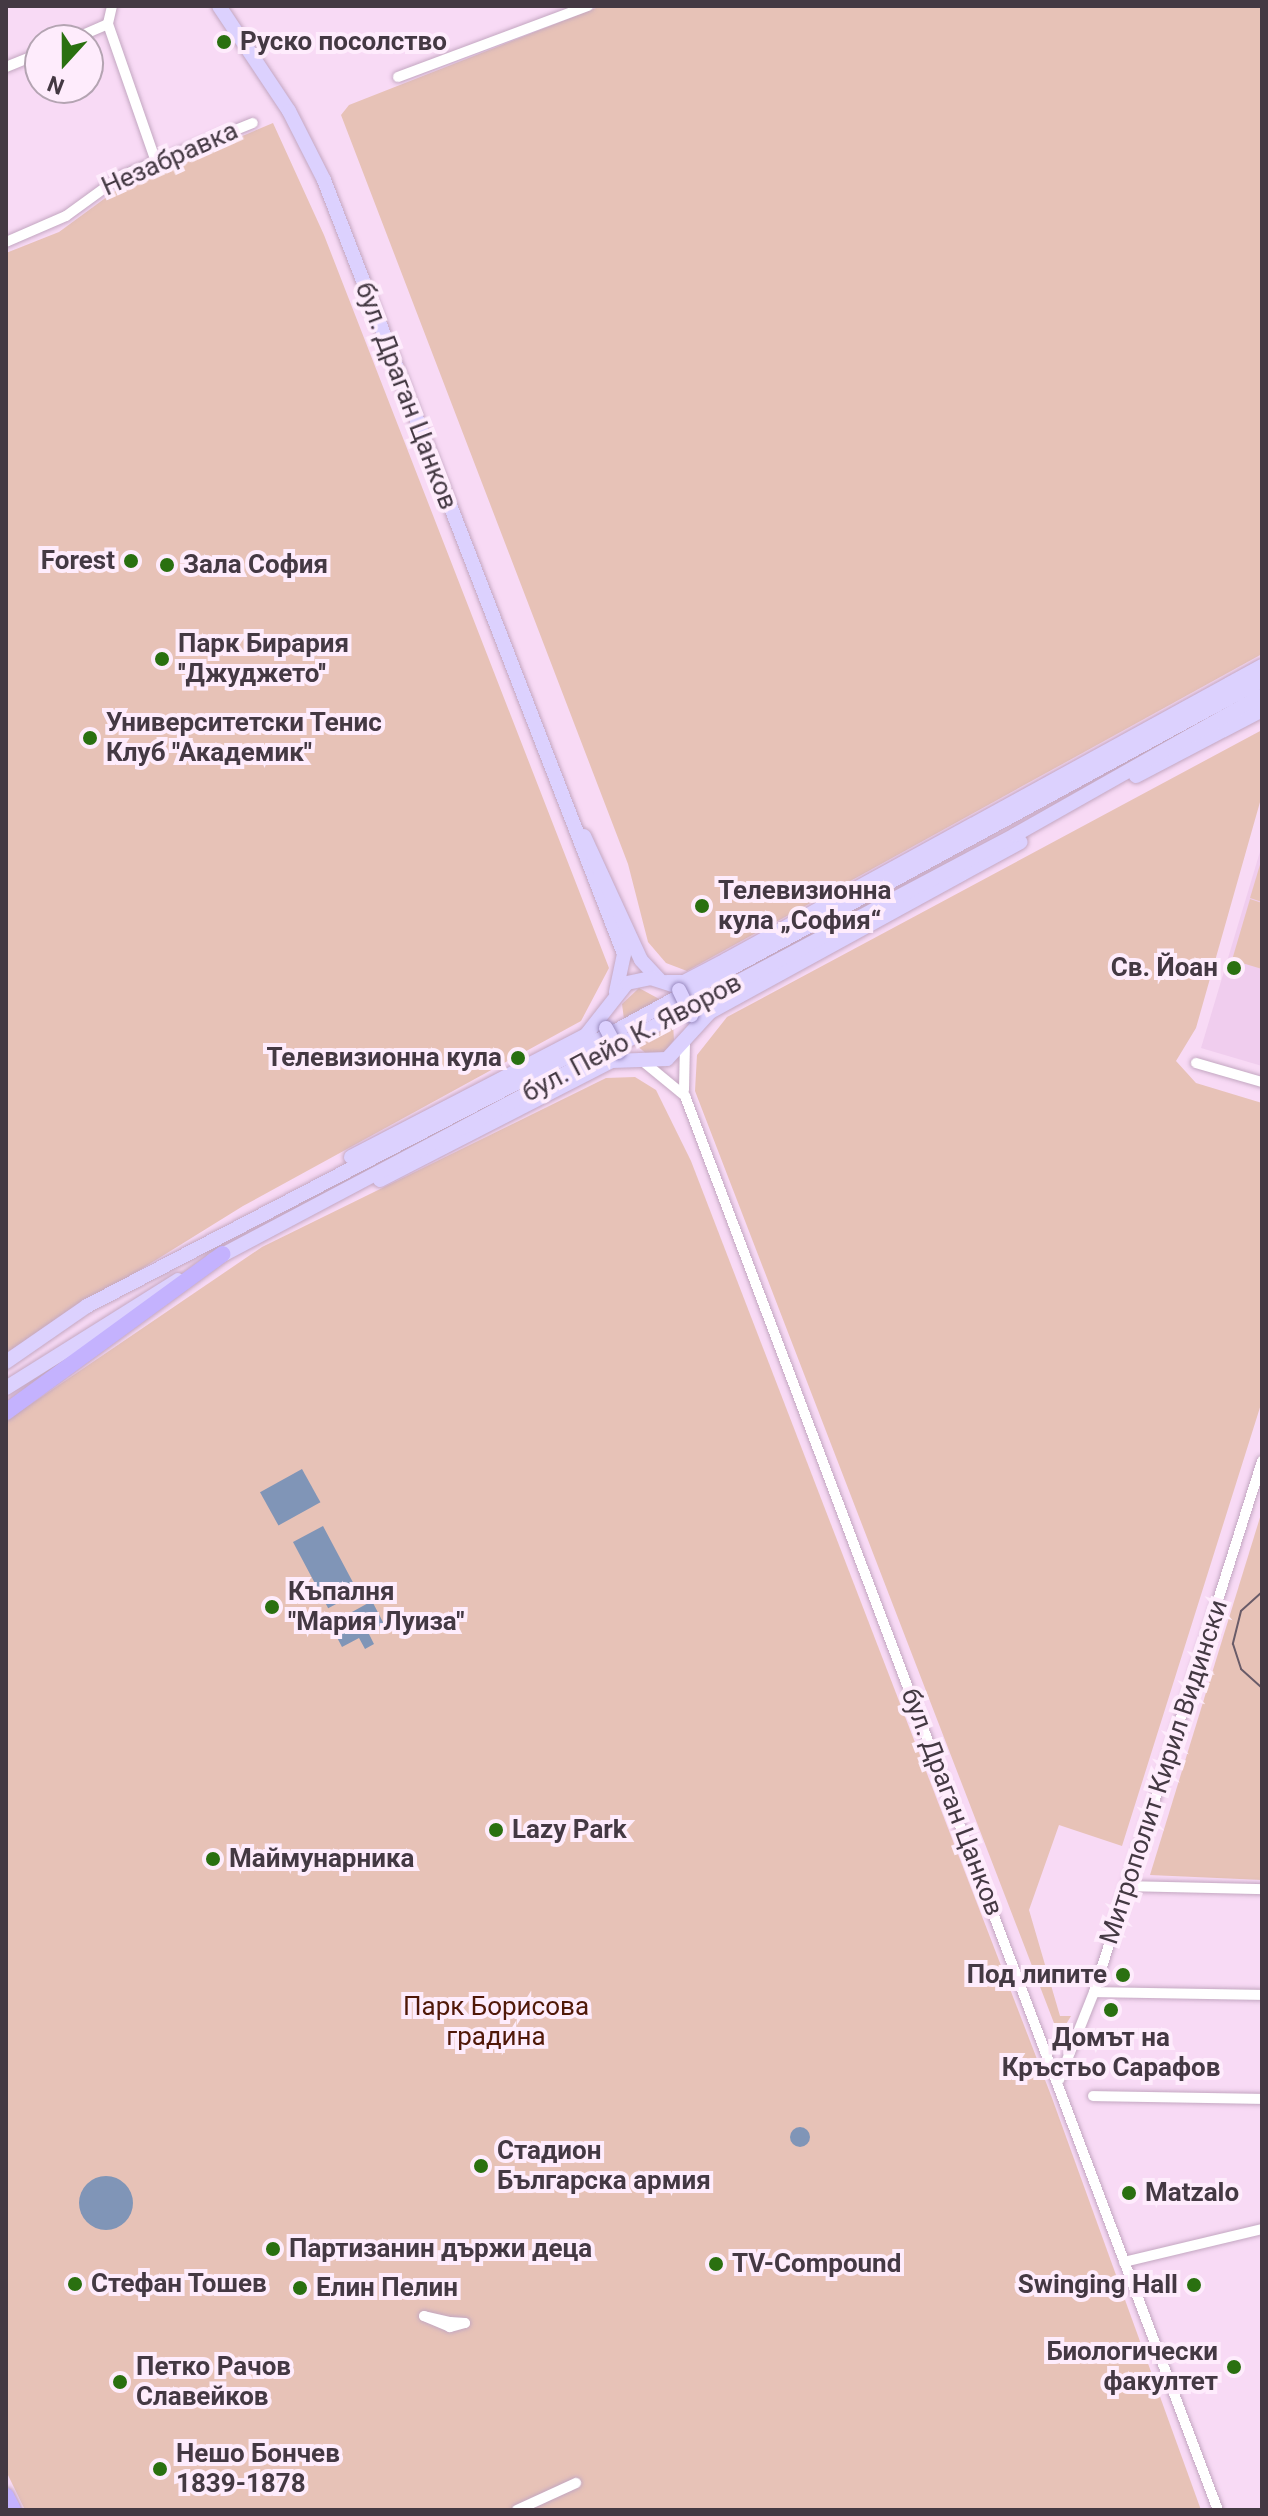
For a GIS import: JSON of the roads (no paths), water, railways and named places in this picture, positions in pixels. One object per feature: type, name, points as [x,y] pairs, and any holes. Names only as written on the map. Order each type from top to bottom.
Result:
[{"type":"highway","points":[[6,1412],[223,1254]]},
{"type":"highway","points":[[6,2496],[13,2510]]},
{"type":"main road","name":"бул. Драган Цанков","points":[[219,6],[289,111],[324,180],[624,954],[613,998]]},
{"type":"main road","points":[[1083,804],[1262,668]]},
{"type":"main road","points":[[284,1201],[384,1138],[586,1035],[613,998],[635,980],[668,984],[686,981],[1262,668]]},
{"type":"main road","name":"бул. Пейо К. Яворов","points":[[6,1388],[223,1254],[291,1216],[1015,835],[1262,680]]},
{"type":"main road","name":"бул. Пейо К. Яворов","points":[[6,1362],[87,1306],[284,1201],[696,989],[1168,738],[1262,695]]},
{"type":"main road","points":[[1067,776],[1168,738],[1262,708]]},
{"type":"main road","points":[[291,1216],[393,1174],[612,1061],[667,1059],[734,998],[1262,708]]},
{"type":"main road","name":"бул. Драган Цанков","points":[[563,801],[641,960],[668,984]]},
{"type":"main road","points":[[668,984],[691,1015],[687,1038]]},
{"type":"main road","points":[[613,998],[606,1028],[632,1058]]},
{"type":"street","points":[[112,6],[108,24],[156,162]]},
{"type":"street","points":[[398,77],[588,6]]},
{"type":"street","points":[[104,26],[108,24]]},
{"type":"street","name":"Незабравка","points":[[6,242],[156,162],[253,123]]},
{"type":"street","name":"бул. Драган Цанков","points":[[685,1096],[687,1038]]},
{"type":"street","name":"бул. Драган Цанков","points":[[632,1058],[661,1069],[685,1096],[1059,2080],[1218,2510]]},
{"type":"street","points":[[1196,1063],[1262,1082]]},
{"type":"street","name":"Митрополит Кирил Видински","points":[[1059,2080],[1094,1992],[1262,1461]]},
{"type":"street","points":[[1128,1886],[1262,1889]]},
{"type":"street","points":[[1094,1992],[1262,1995]]},
{"type":"street","points":[[1093,2096],[1262,2099]]},
{"type":"street","points":[[1124,2262],[1262,2229]]},
{"type":"street","points":[[517,2510],[576,2483]]},
{"type":"water","points":[[302,1469],[320,1502],[278,1526],[260,1492]]},
{"type":"water","points":[[323,1526],[358,1592],[328,1608],[293,1542]]},
{"type":"water","points":[[372,1601],[384,1624],[368,1632],[374,1644],[365,1649],[359,1638],[342,1647],[330,1624]]},
{"type":"water","points":[[800,2127],[807,2130],[810,2137],[807,2144],[800,2147],[793,2144],[790,2137],[793,2130]]},
{"type":"water","points":[[106,2176],[125,2184],[133,2203],[125,2222],[106,2230],[87,2222],[79,2203],[87,2184]]},
{"type":"tram line","points":[[1262,1592],[1241,1611],[1233,1644],[1241,1669],[1262,1688]]},
{"type":"place","name":"Руско посолство","points":[[224,42]]},
{"type":"place","name":"Forest","points":[[131,561]]},
{"type":"place","name":"Зала София","points":[[167,565]]},
{"type":"place","name":"Парк Бирария ''Джуджето''","points":[[162,659]]},
{"type":"place","name":"Университетски Тенис Клуб \"Академик\"","points":[[90,738]]},
{"type":"place","name":"Телевизионна кула „София“","points":[[702,906]]},
{"type":"place","name":"Св. Йоан","points":[[1234,968]]},
{"type":"place","name":"Телевизионна кула","points":[[518,1058]]},
{"type":"place","name":"Къпалня \"Мария Луиза\"","points":[[272,1607]]},
{"type":"place","name":"Lazy Park","points":[[496,1830]]},
{"type":"place","name":"Маймунарника","points":[[213,1859]]},
{"type":"place","name":"Под липите","points":[[1123,1975]]},
{"type":"place","name":"Домът на Кръстьо Сарафов","points":[[1111,2010]]},
{"type":"place","name":"Стадион Българска армия","points":[[481,2166]]},
{"type":"place","name":"Matzalo","points":[[1129,2193]]},
{"type":"place","name":"Партизанин държи деца","points":[[273,2249]]},
{"type":"place","name":"TV-Compound","points":[[716,2264]]},
{"type":"place","name":"Стефан Тошев","points":[[75,2284]]},
{"type":"place","name":"Swinging Hall","points":[[1194,2285]]},
{"type":"place","name":"Елин Пелин","points":[[300,2288]]},
{"type":"place","name":"Биологически факултет","points":[[1234,2367]]},
{"type":"place","name":"Петко Рачов Славейков","points":[[120,2382]]},
{"type":"place","name":"Нешо Бончев 1839-1878","points":[[160,2469]]},
{"type":"park label","name":"Парк Борисова градина","points":[[496,2022]]}]
